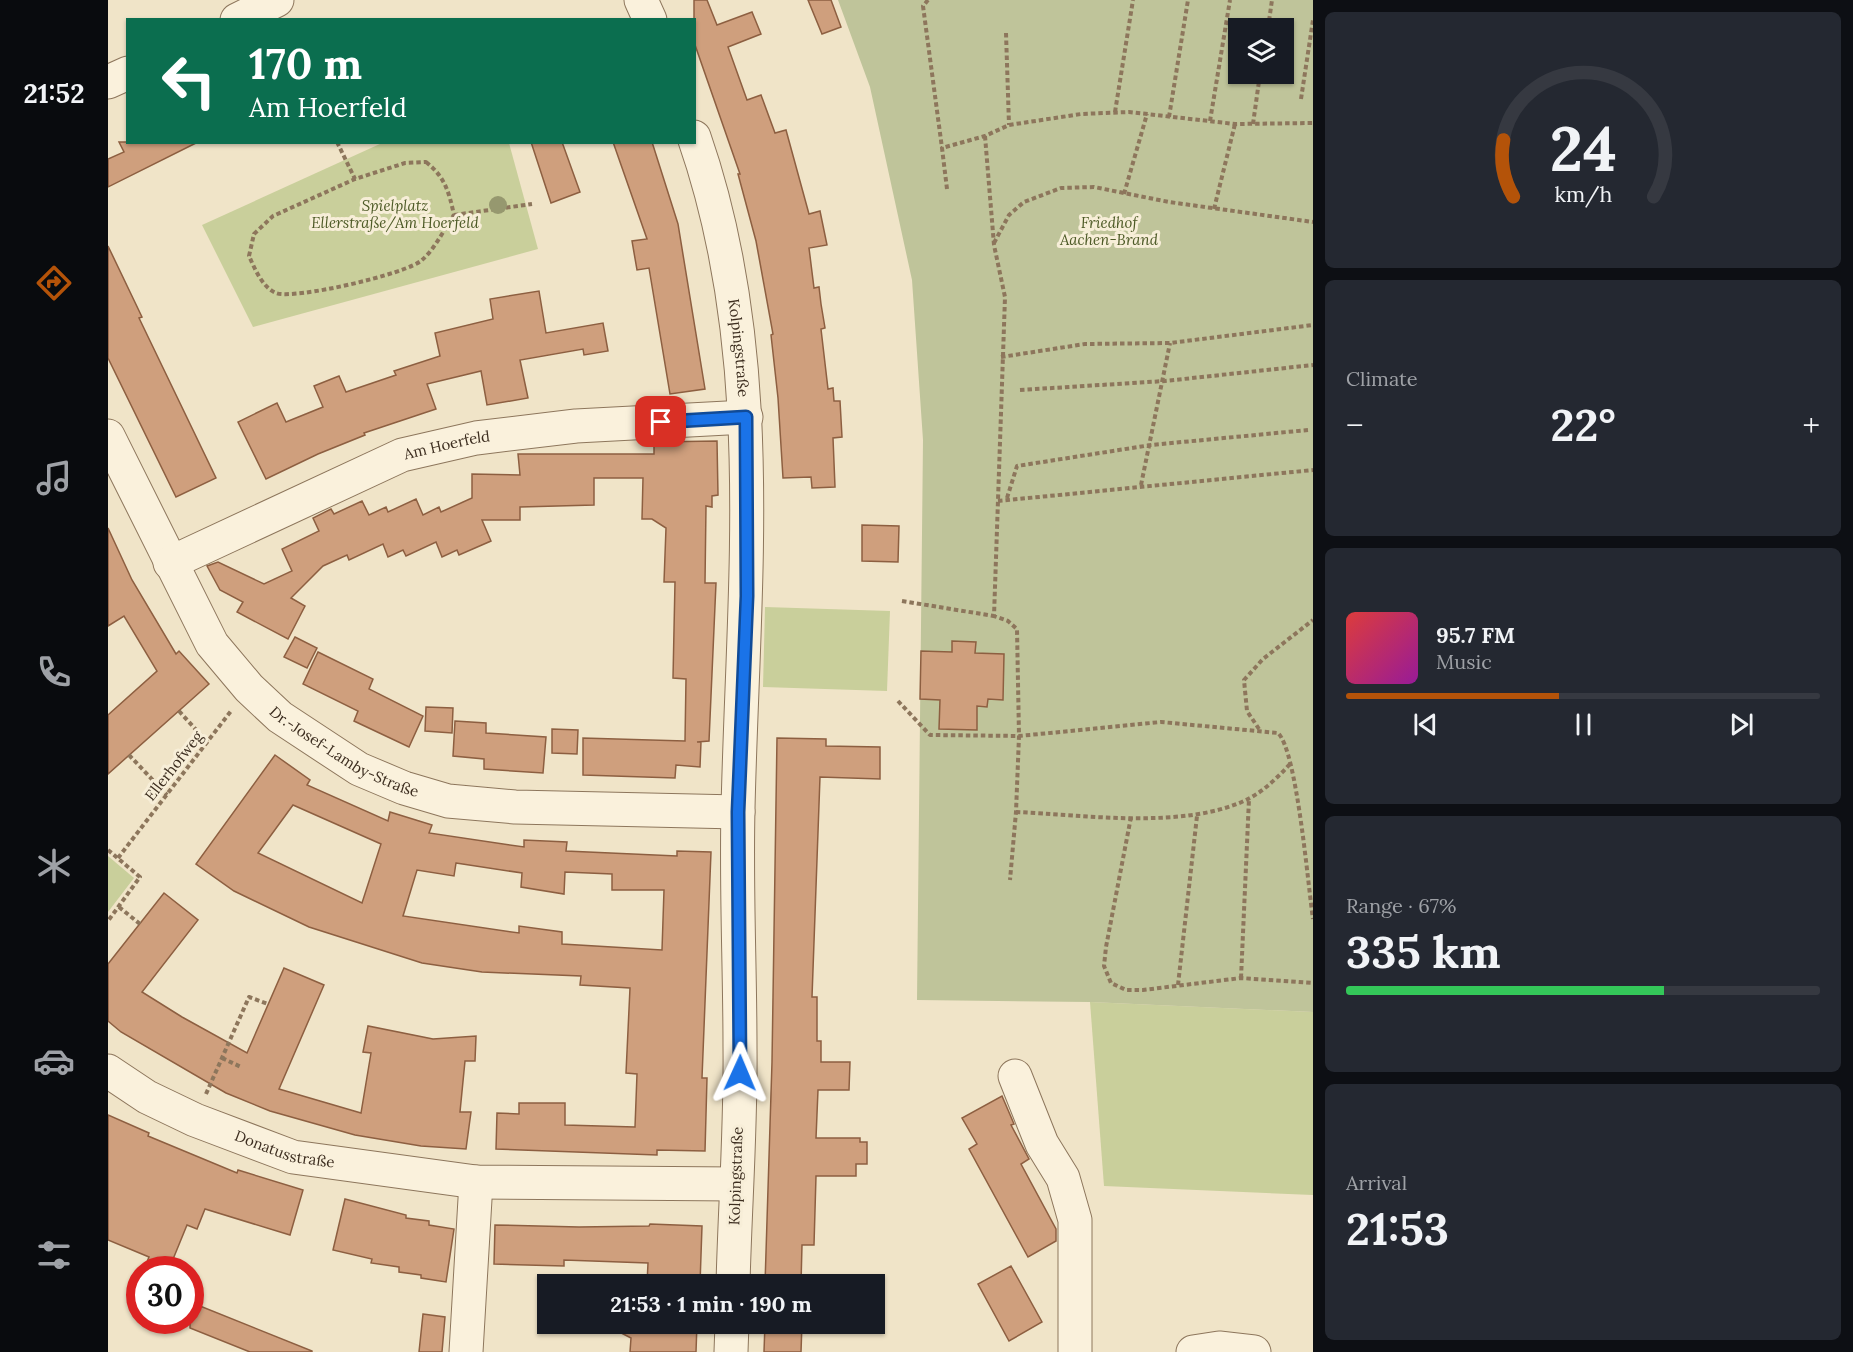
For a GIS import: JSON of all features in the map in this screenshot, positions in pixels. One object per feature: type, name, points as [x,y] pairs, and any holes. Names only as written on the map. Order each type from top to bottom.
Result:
[{"type":"street","points":[[241,18],[277,0]]},
{"type":"street","points":[[641,0],[649,18]]},
{"type":"street","points":[[108,82],[126,74]]},
{"type":"street","name":"Kolpingstraße","points":[[696,143],[713,191],[738,319],[746,417],[747,596],[738,812],[740,1050],[733,1274]]},
{"type":"street","name":"Am Hoerfeld","points":[[170,563],[402,455],[476,438],[564,427],[746,417]]},
{"type":"street","name":"Dr.-Josef-Lamby-Straße","points":[[108,436],[212,644],[249,688],[280,717],[359,769],[404,788],[448,801],[515,807],[738,812]]},
{"type":"street","name":"Donatusstraße","points":[[108,1071],[147,1097],[195,1120],[293,1157],[476,1182],[736,1184]]},
{"type":"street","points":[[1015,1076],[1042,1144],[1063,1178],[1074,1221],[1075,1352]]},
{"type":"street","points":[[466,1352],[476,1182]]},
{"type":"street","points":[[730,1352],[731,1334]]},
{"type":"street","points":[[1193,1352],[1219,1348],[1254,1352]]},
{"type":"path","points":[[928,0],[923,6],[947,189]]},
{"type":"path","points":[[1115,112],[1133,0]]},
{"type":"path","points":[[1169,117],[1188,0]]},
{"type":"path","points":[[1210,121],[1230,0]]},
{"type":"path","points":[[1269,18],[1272,0]]},
{"type":"path","points":[[1301,99],[1313,20]]},
{"type":"path","points":[[1006,33],[1009,125]]},
{"type":"path","points":[[1252,124],[1258,84]]},
{"type":"path","points":[[942,148],[985,136],[1009,125],[1056,116],[1115,112],[1235,124],[1313,123]]},
{"type":"path","points":[[1124,194],[1147,114]]},
{"type":"path","points":[[1214,209],[1235,124]]},
{"type":"path","points":[[985,136],[994,244],[1005,297],[1001,357],[994,616]]},
{"type":"path","points":[[338,144],[355,179]]},
{"type":"path","points":[[426,162],[440,173],[449,191],[454,215],[423,260],[414,266],[367,280],[288,296],[273,292],[261,280],[249,256],[254,234],[273,216],[355,179],[405,163],[426,162]]},
{"type":"path","points":[[994,244],[1009,215],[1024,202],[1061,188],[1094,187],[1214,209],[1313,222]]},
{"type":"path","points":[[454,215],[532,204]]},
{"type":"path","points":[[1001,357],[1085,344],[1170,343],[1313,326]]},
{"type":"path","points":[[1141,485],[1165,381],[1170,343]]},
{"type":"path","points":[[1020,390],[1165,381],[1313,365]]},
{"type":"path","points":[[1007,498],[1017,466],[1151,445],[1308,430]]},
{"type":"path","points":[[998,501],[1007,498],[1313,470]]},
{"type":"path","points":[[902,601],[994,616],[1008,621],[1017,629],[1019,736],[1017,812],[1010,880]]},
{"type":"path","points":[[1259,729],[1246,711],[1244,680],[1263,659],[1313,622]]},
{"type":"path","name":"Ellerhofweg","points":[[118,858],[249,688]]},
{"type":"path","points":[[898,702],[930,735],[1019,736],[1161,722],[1259,729],[1281,736],[1290,764],[1313,919]]},
{"type":"path","points":[[179,711],[208,742]]},
{"type":"path","points":[[129,755],[167,795]]},
{"type":"path","points":[[1017,812],[1131,817],[1197,816],[1249,799],[1273,782],[1290,764]]},
{"type":"path","points":[[1241,978],[1249,799]]},
{"type":"path","points":[[1178,985],[1197,816]]},
{"type":"path","points":[[1131,817],[1104,966],[1111,983],[1126,990],[1241,978],[1313,983]]},
{"type":"path","points":[[108,850],[140,877],[108,921]]},
{"type":"path","points":[[118,907],[140,924]]},
{"type":"path","points":[[195,1120],[249,996],[268,1004]]},
{"type":"path","points":[[222,1058],[241,1067]]},
{"type":"green space","name":"Friedhof Aachen-Brand","points":[[838,0],[1313,0],[1313,1012],[1090,1002],[917,1000],[923,440],[912,280],[870,87]]},
{"type":"green space","name":"Spielplatz Ellerstraße/Am Hoerfeld","points":[[380,144],[509,144],[538,249],[253,327],[202,225]]},
{"type":"green space","points":[[765,607],[890,611],[887,691],[763,687]]},
{"type":"green space","points":[[108,856],[134,878],[108,912]]},
{"type":"green space","points":[[1090,1002],[1313,1012],[1313,1195],[1104,1186]]},
{"type":"building","points":[[694,0],[707,0],[717,25],[752,12],[761,34],[728,47],[747,100],[761,95],[775,133],[786,130],[809,214],[820,211],[827,245],[809,248],[814,288],[819,287],[825,328],[821,329],[828,389],[833,388],[834,401],[840,401],[842,437],[833,438],[835,487],[812,488],[811,477],[783,478],[771,335],[773,334],[756,241],[738,174],[740,174],[696,48],[696,18],[694,18]]},
{"type":"building","points":[[808,0],[831,0],[841,27],[822,34]]},
{"type":"building","points":[[119,142],[126,142],[126,144],[194,144],[108,187],[108,159],[124,152]]},
{"type":"building","points":[[532,144],[563,144],[580,192],[551,203]]},
{"type":"building","points":[[614,144],[653,144],[678,224],[705,389],[670,394],[649,268],[637,270],[632,241],[647,239]]},
{"type":"building","points":[[108,246],[142,317],[139,318],[216,478],[176,497],[108,358]]},
{"type":"building","points":[[539,291],[546,333],[603,323],[608,351],[584,355],[583,349],[520,360],[528,398],[487,405],[481,371],[427,384],[436,409],[364,433],[365,435],[266,479],[238,422],[277,403],[286,422],[323,407],[314,386],[339,376],[346,392],[396,375],[394,371],[440,356],[435,333],[493,319],[490,299]]},
{"type":"building","points":[[717,441],[718,495],[712,496],[712,507],[706,506],[705,583],[716,583],[709,741],[697,742],[701,742],[700,767],[676,765],[675,778],[583,775],[583,738],[685,741],[686,679],[673,678],[675,582],[664,582],[666,528],[652,519],[642,519],[643,478],[594,478],[594,505],[520,507],[520,520],[482,520],[491,541],[459,555],[457,550],[442,557],[436,542],[406,556],[403,550],[388,557],[383,544],[349,560],[347,555],[323,566],[291,598],[305,606],[288,639],[237,612],[243,602],[220,590],[207,566],[218,562],[264,584],[292,571],[282,549],[319,531],[313,518],[331,509],[334,514],[362,501],[369,515],[386,507],[388,512],[416,499],[423,515],[439,507],[441,512],[472,498],[472,474],[520,475],[518,454],[654,454],[654,442]]},
{"type":"building","points":[[862,525],[899,526],[898,562],[862,561]]},
{"type":"building","points":[[108,528],[132,580],[176,654],[179,651],[209,684],[108,774],[108,715],[157,671],[124,616],[108,626]]},
{"type":"building","points":[[295,637],[317,648],[307,668],[284,657]]},
{"type":"building","points":[[952,641],[976,642],[975,653],[1004,654],[1003,700],[988,699],[987,707],[977,706],[977,730],[939,729],[940,700],[920,699],[921,651],[952,652]]},
{"type":"building","points":[[318,652],[373,679],[369,689],[423,716],[409,747],[354,721],[358,711],[303,684]]},
{"type":"building","points":[[426,707],[453,708],[452,733],[425,731]]},
{"type":"building","points":[[455,721],[486,723],[486,733],[546,737],[543,773],[484,769],[484,759],[453,756]]},
{"type":"building","points":[[552,729],[578,730],[577,754],[552,753]]},
{"type":"building","points":[[777,738],[826,739],[826,746],[880,747],[880,779],[820,777],[812,997],[817,997],[817,1041],[821,1041],[821,1062],[850,1062],[849,1090],[818,1090],[816,1138],[860,1138],[860,1142],[867,1142],[867,1164],[856,1164],[856,1176],[816,1176],[814,1245],[802,1245],[801,1274],[765,1274],[772,1062]]},
{"type":"building","points":[[275,755],[310,780],[307,785],[388,821],[390,812],[432,825],[429,833],[524,847],[524,840],[567,842],[566,851],[677,856],[677,851],[711,852],[702,1078],[707,1078],[705,1151],[657,1150],[657,1155],[496,1149],[497,1113],[519,1114],[519,1103],[565,1103],[565,1125],[635,1127],[637,1074],[626,1073],[630,988],[580,985],[581,976],[482,972],[422,963],[309,927],[234,891],[196,864]],"holes":[[[293,805],[381,844],[362,903],[258,853]],[[456,863],[522,873],[521,887],[564,894],[565,872],[612,874],[612,890],[664,890],[662,950],[562,944],[562,932],[519,926],[519,933],[403,916],[417,870],[454,876]]]},
{"type":"building","points":[[164,893],[198,920],[142,992],[182,1017],[247,1053],[284,968],[324,985],[279,1089],[361,1113],[371,1053],[363,1052],[368,1026],[433,1039],[476,1036],[475,1061],[465,1061],[460,1112],[471,1112],[466,1149],[421,1146],[355,1135],[270,1111],[226,1093],[121,1032],[108,1021],[108,964]]},
{"type":"building","points":[[1002,1096],[1014,1124],[1011,1125],[1029,1159],[1021,1164],[1056,1229],[1056,1241],[1028,1257],[969,1149],[977,1144],[962,1118]]},
{"type":"building","points":[[108,1115],[149,1133],[148,1136],[237,1173],[238,1170],[303,1190],[290,1235],[205,1209],[197,1229],[187,1225],[174,1256],[147,1256],[108,1240]]},
{"type":"building","points":[[345,1199],[406,1215],[406,1218],[429,1221],[429,1225],[454,1229],[446,1282],[399,1272],[399,1267],[371,1263],[372,1259],[333,1250]]},
{"type":"building","points":[[650,1224],[702,1226],[700,1274],[647,1274],[648,1263],[564,1260],[564,1266],[494,1264],[495,1225],[649,1226]]},
{"type":"building","points":[[1011,1266],[1042,1322],[1009,1341],[978,1284]]},
{"type":"building","points":[[204,1308],[312,1351],[250,1352],[204,1334]]},
{"type":"building","points":[[423,1314],[445,1317],[442,1352],[419,1352]]},
{"type":"building","points":[[623,1334],[697,1334],[696,1352],[630,1352],[631,1338]]},
{"type":"building","points":[[765,1334],[802,1334],[801,1352],[764,1352]]},
{"type":"route","points":[[661,422],[746,417],[747,596],[738,812],[740,1073]]}]
